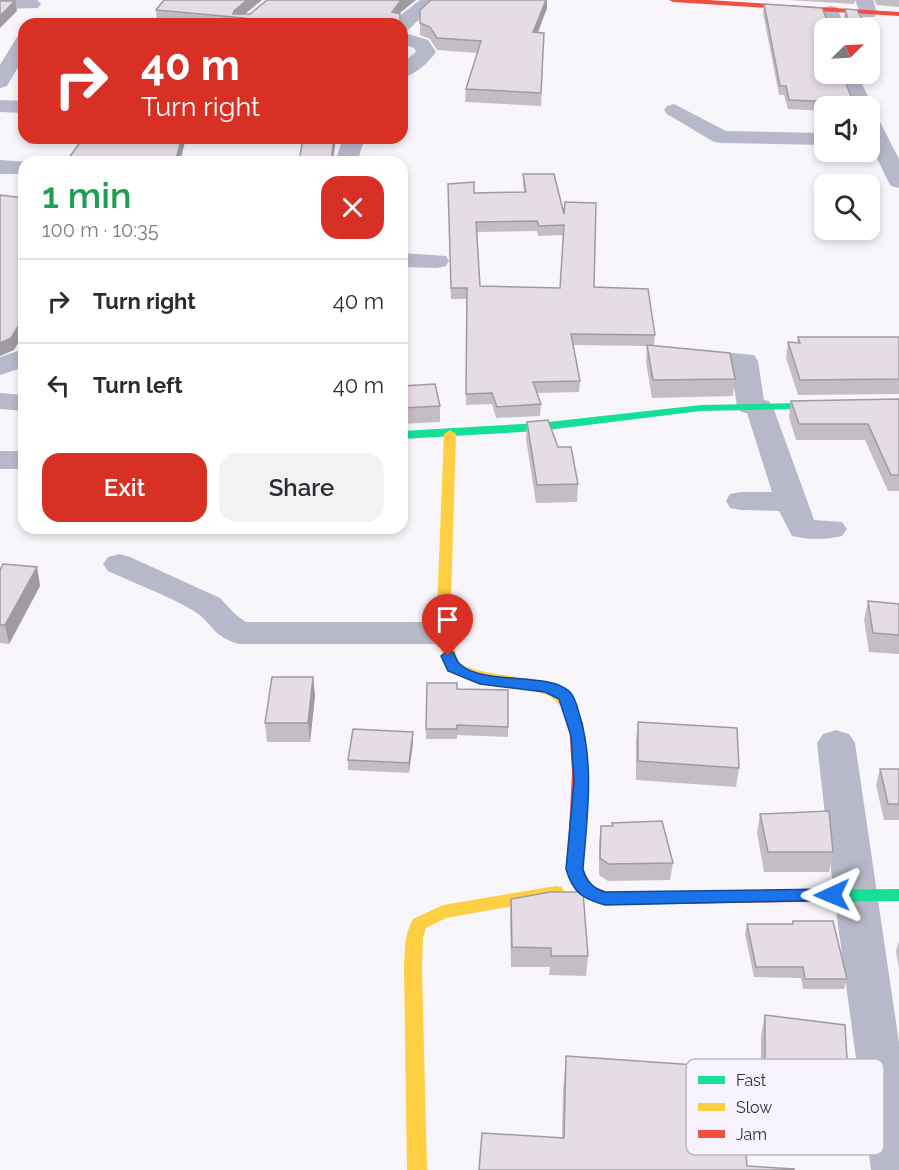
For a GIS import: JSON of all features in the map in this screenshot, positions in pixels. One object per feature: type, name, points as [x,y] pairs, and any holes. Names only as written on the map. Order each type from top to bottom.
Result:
[{"type":"street","points":[[408,18],[431,0]]},
{"type":"street","points":[[673,0],[818,18]]},
{"type":"street","points":[[0,4],[31,9]]},
{"type":"street","points":[[839,18],[866,6],[899,14]]},
{"type":"street","points":[[408,40],[421,44],[426,52],[408,67]]},
{"type":"street","points":[[0,82],[18,51]]},
{"type":"street","points":[[0,106],[18,107]]},
{"type":"street","points":[[674,110],[722,137],[814,139]]},
{"type":"street","points":[[880,146],[899,181]]},
{"type":"street","points":[[408,260],[437,261]]},
{"type":"street","points":[[664,356],[744,361],[755,406],[787,487],[789,502],[803,529],[831,529]]},
{"type":"street","points":[[0,367],[18,360]]},
{"type":"street","points":[[0,401],[18,403]]},
{"type":"street","points":[[408,435],[539,427],[661,411],[755,406],[899,404]]},
{"type":"street","points":[[450,434],[443,633],[453,667],[480,679],[545,687],[559,691],[566,697],[578,736],[582,781],[575,869],[590,895],[605,898],[899,895]]},
{"type":"street","points":[[0,460],[18,460]]},
{"type":"street","points":[[741,501],[789,502]]},
{"type":"street","points":[[119,564],[208,605],[225,623],[239,633],[443,633]]},
{"type":"street","points":[[836,743],[879,1059]]},
{"type":"street","points":[[417,1170],[413,968],[414,936],[419,924],[443,912],[584,887]]},
{"type":"street","points":[[884,1094],[895,1170]]},
{"type":"building","points":[[164,0],[247,0],[233,14],[250,14],[267,0],[401,0],[392,12],[400,14],[400,18],[245,18],[156,10]]},
{"type":"building","points":[[431,0],[546,0],[533,32],[544,33],[541,93],[466,89],[481,41],[437,38],[430,27],[420,23],[420,10]]},
{"type":"building","points":[[0,1],[15,1],[0,16]]},
{"type":"building","points":[[764,4],[822,8],[826,18],[814,18],[814,84],[846,84],[851,96],[814,96],[814,101],[789,100],[786,86],[780,86]]},
{"type":"building","points":[[845,9],[857,10],[861,18],[848,18]]},
{"type":"building","points":[[79,144],[180,144],[177,156],[70,156]]},
{"type":"building","points":[[302,144],[333,144],[332,156],[300,156]]},
{"type":"building","points":[[523,174],[554,174],[564,214],[565,202],[596,203],[594,287],[648,289],[655,335],[571,334],[580,381],[533,382],[541,404],[497,407],[492,393],[466,394],[467,288],[451,288],[448,184],[474,182],[474,193],[526,192]],"holes":[[[537,221],[539,226],[564,225],[560,288],[480,286],[476,222]]]},
{"type":"building","points":[[0,195],[18,197],[18,327],[11,338],[0,343]]},
{"type":"building","points":[[798,337],[899,337],[899,379],[800,380],[788,342],[800,343]]},
{"type":"building","points":[[647,345],[730,353],[735,379],[653,380]]},
{"type":"building","points":[[435,384],[440,406],[408,408],[408,386]]},
{"type":"building","points":[[899,399],[899,475],[891,475],[868,424],[799,424],[791,401]]},
{"type":"building","points":[[548,420],[558,447],[571,447],[578,484],[537,485],[527,422]]},
{"type":"building","points":[[3,564],[37,567],[5,625],[0,625],[0,570]]},
{"type":"building","points":[[868,601],[899,604],[899,635],[873,633]]},
{"type":"building","points":[[272,677],[313,677],[308,723],[265,723]]},
{"type":"building","points":[[427,683],[457,683],[457,689],[508,690],[508,727],[457,725],[457,729],[426,729]]},
{"type":"building","points":[[638,722],[737,728],[739,768],[638,761]]},
{"type":"building","points":[[353,729],[413,732],[409,763],[348,760]]},
{"type":"building","points":[[880,769],[899,769],[899,804],[888,804]]},
{"type":"building","points":[[829,811],[833,852],[768,852],[760,814]]},
{"type":"building","points":[[662,821],[673,863],[609,864],[600,858],[601,826],[613,826],[612,823]]},
{"type":"building","points":[[550,892],[583,892],[588,956],[551,956],[551,948],[512,947],[511,899]]},
{"type":"building","points":[[793,921],[833,921],[847,979],[805,979],[803,967],[756,967],[747,924],[793,924]]},
{"type":"building","points":[[765,1015],[845,1025],[847,1059],[765,1059]]},
{"type":"building","points":[[566,1056],[686,1064],[686,1155],[746,1155],[747,1166],[794,1170],[479,1170],[482,1133],[564,1138]]},
{"type":"traffic: fast","points":[[408,435],[539,427],[701,408],[899,404]]},
{"type":"traffic: fast","points":[[803,896],[899,895]]},
{"type":"traffic: slow","points":[[450,434],[443,633],[453,667],[483,678],[532,685],[556,692],[572,709],[576,723]]},
{"type":"traffic: slow","points":[[417,1170],[413,968],[414,937],[419,924],[443,912],[556,892]]},
{"type":"traffic: jam","points":[[673,0],[899,14]]},
{"type":"traffic: jam","points":[[576,723],[580,772],[575,869],[585,889],[605,899],[803,896]]},
{"type":"route","points":[[448,656],[453,667],[480,679],[545,687],[559,691],[566,697],[572,710],[578,736],[582,781],[575,869],[577,877],[590,895],[605,898],[832,895]]}]
